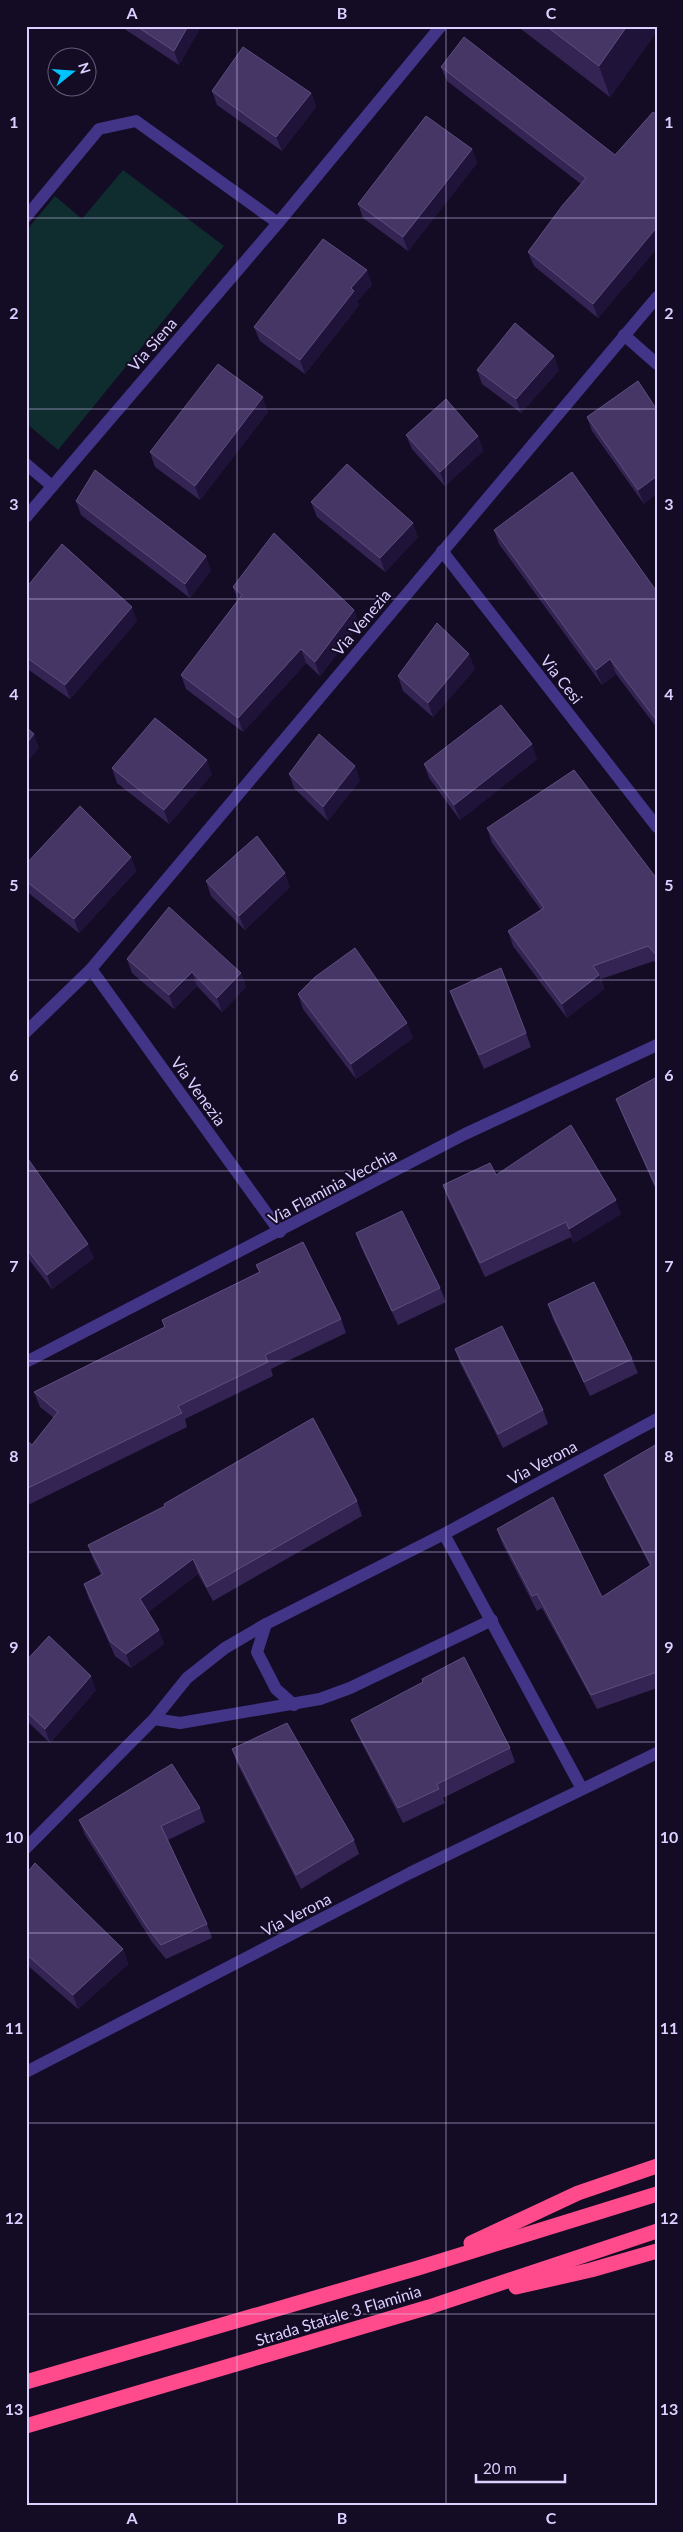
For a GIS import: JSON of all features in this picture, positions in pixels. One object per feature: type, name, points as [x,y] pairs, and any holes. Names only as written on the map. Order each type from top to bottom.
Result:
[{"type":"highway","points":[[418,2268],[578,2193],[657,2166]]},
{"type":"highway","name":"Strada Statale 3 Flaminia","points":[[26,2382],[418,2268],[657,2194]]},
{"type":"highway","name":"Strada Statale 3 Flaminia","points":[[26,2426],[429,2306],[657,2231]]},
{"type":"highway","points":[[429,2306],[591,2270],[657,2251]]},
{"type":"street","name":"Via Siena","points":[[26,517],[278,223],[441,26]]},
{"type":"street","points":[[26,217],[99,129],[136,121],[278,223]]},
{"type":"street","name":"Via Venezia","points":[[26,1032],[92,969],[657,297]]},
{"type":"street","points":[[624,335],[657,364]]},
{"type":"street","points":[[26,464],[52,486]]},
{"type":"street","name":"Via Cesi","points":[[442,551],[657,827]]},
{"type":"street","name":"Via Venezia","points":[[92,969],[280,1232]]},
{"type":"street","name":"Via Flaminia Vecchia","points":[[26,1362],[280,1232],[465,1134],[657,1045]]},
{"type":"street","name":"Via Verona","points":[[26,1848],[154,1719],[187,1678],[225,1648],[266,1624],[444,1534],[657,1418]]},
{"type":"street","points":[[444,1534],[582,1789]]},
{"type":"street","points":[[154,1719],[180,1723],[294,1705],[320,1699],[350,1688],[492,1620]]},
{"type":"street","points":[[266,1624],[257,1652],[276,1689],[294,1705]]},
{"type":"street","name":"Via Verona","points":[[26,2072],[410,1873],[657,1753]]},
{"type":"green space","points":[[123,170],[224,246],[58,450],[26,423],[26,231],[55,196],[82,219]]},
{"type":"building","points":[[136,26],[188,26],[174,51]]},
{"type":"building","points":[[546,26],[627,26],[599,66]]},
{"type":"building","points":[[464,37],[615,155],[653,112],[657,115],[657,227],[593,304],[528,252],[562,206],[586,178],[441,67]]},
{"type":"building","points":[[243,47],[311,93],[276,137],[212,91]]},
{"type":"building","points":[[426,116],[472,149],[403,237],[358,204]]},
{"type":"building","points":[[323,239],[367,270],[351,288],[354,291],[300,360],[254,327]]},
{"type":"building","points":[[515,323],[554,356],[516,399],[477,370]]},
{"type":"building","points":[[218,364],[263,397],[195,486],[150,452]]},
{"type":"building","points":[[638,381],[657,410],[657,476],[638,490],[587,417]]},
{"type":"building","points":[[446,399],[478,436],[440,472],[406,435]]},
{"type":"building","points":[[347,464],[413,523],[380,558],[311,502]]},
{"type":"building","points":[[95,470],[206,556],[185,584],[76,501]]},
{"type":"building","points":[[572,472],[657,592],[657,721],[610,659],[596,670],[494,530]]},
{"type":"building","points":[[274,533],[354,610],[315,662],[301,649],[238,718],[181,675],[242,595],[233,587]]},
{"type":"building","points":[[62,544],[132,607],[65,685],[26,657],[26,588]]},
{"type":"building","points":[[437,623],[469,654],[428,703],[398,676]]},
{"type":"building","points":[[501,705],[532,744],[454,805],[424,764]]},
{"type":"building","points":[[155,718],[207,760],[164,810],[112,768]]},
{"type":"building","points":[[26,727],[34,734],[26,744]]},
{"type":"building","points":[[319,734],[355,766],[323,807],[289,774]]},
{"type":"building","points":[[574,770],[657,879],[657,956],[648,946],[593,966],[599,975],[562,1004],[508,931],[544,908],[487,828]]},
{"type":"building","points":[[80,806],[131,857],[74,919],[26,881],[26,864]]},
{"type":"building","points":[[257,836],[285,873],[239,916],[206,881]]},
{"type":"building","points":[[169,907],[241,973],[217,998],[192,972],[169,995],[127,959]]},
{"type":"building","points":[[355,948],[407,1023],[351,1064],[298,994],[315,977]]},
{"type":"building","points":[[501,968],[526,1033],[479,1055],[450,991]]},
{"type":"building","points":[[657,1077],[657,1189],[616,1099]]},
{"type":"building","points":[[571,1125],[616,1200],[569,1229],[566,1222],[480,1263],[443,1185],[490,1163],[496,1175]]},
{"type":"building","points":[[26,1156],[88,1244],[47,1275],[26,1248]]},
{"type":"building","points":[[402,1211],[440,1288],[392,1311],[356,1233]]},
{"type":"building","points":[[303,1242],[341,1319],[265,1355],[268,1362],[178,1406],[182,1413],[26,1489],[26,1440],[32,1445],[58,1412],[34,1392],[165,1327],[162,1320],[260,1272],[256,1265]]},
{"type":"building","points":[[594,1282],[632,1359],[584,1382],[548,1304]]},
{"type":"building","points":[[502,1326],[543,1410],[498,1434],[455,1349]]},
{"type":"building","points":[[313,1418],[357,1501],[207,1587],[193,1559],[140,1599],[159,1630],[126,1654],[110,1641],[84,1584],[103,1574],[88,1545],[165,1506],[164,1504]]},
{"type":"building","points":[[657,1444],[657,1672],[591,1695],[537,1594],[532,1596],[497,1529],[553,1497],[602,1597],[651,1565],[604,1475]]},
{"type":"building","points":[[49,1636],[91,1676],[45,1729],[26,1711],[26,1661]]},
{"type":"building","points":[[464,1657],[510,1748],[437,1784],[439,1789],[398,1808],[351,1720],[423,1682],[422,1679]]},
{"type":"building","points":[[287,1723],[354,1840],[296,1875],[232,1749]]},
{"type":"building","points":[[172,1764],[200,1808],[161,1826],[207,1924],[161,1945],[147,1927],[79,1820]]},
{"type":"building","points":[[35,1863],[123,1949],[73,1995],[26,1954],[26,1874]]}]
